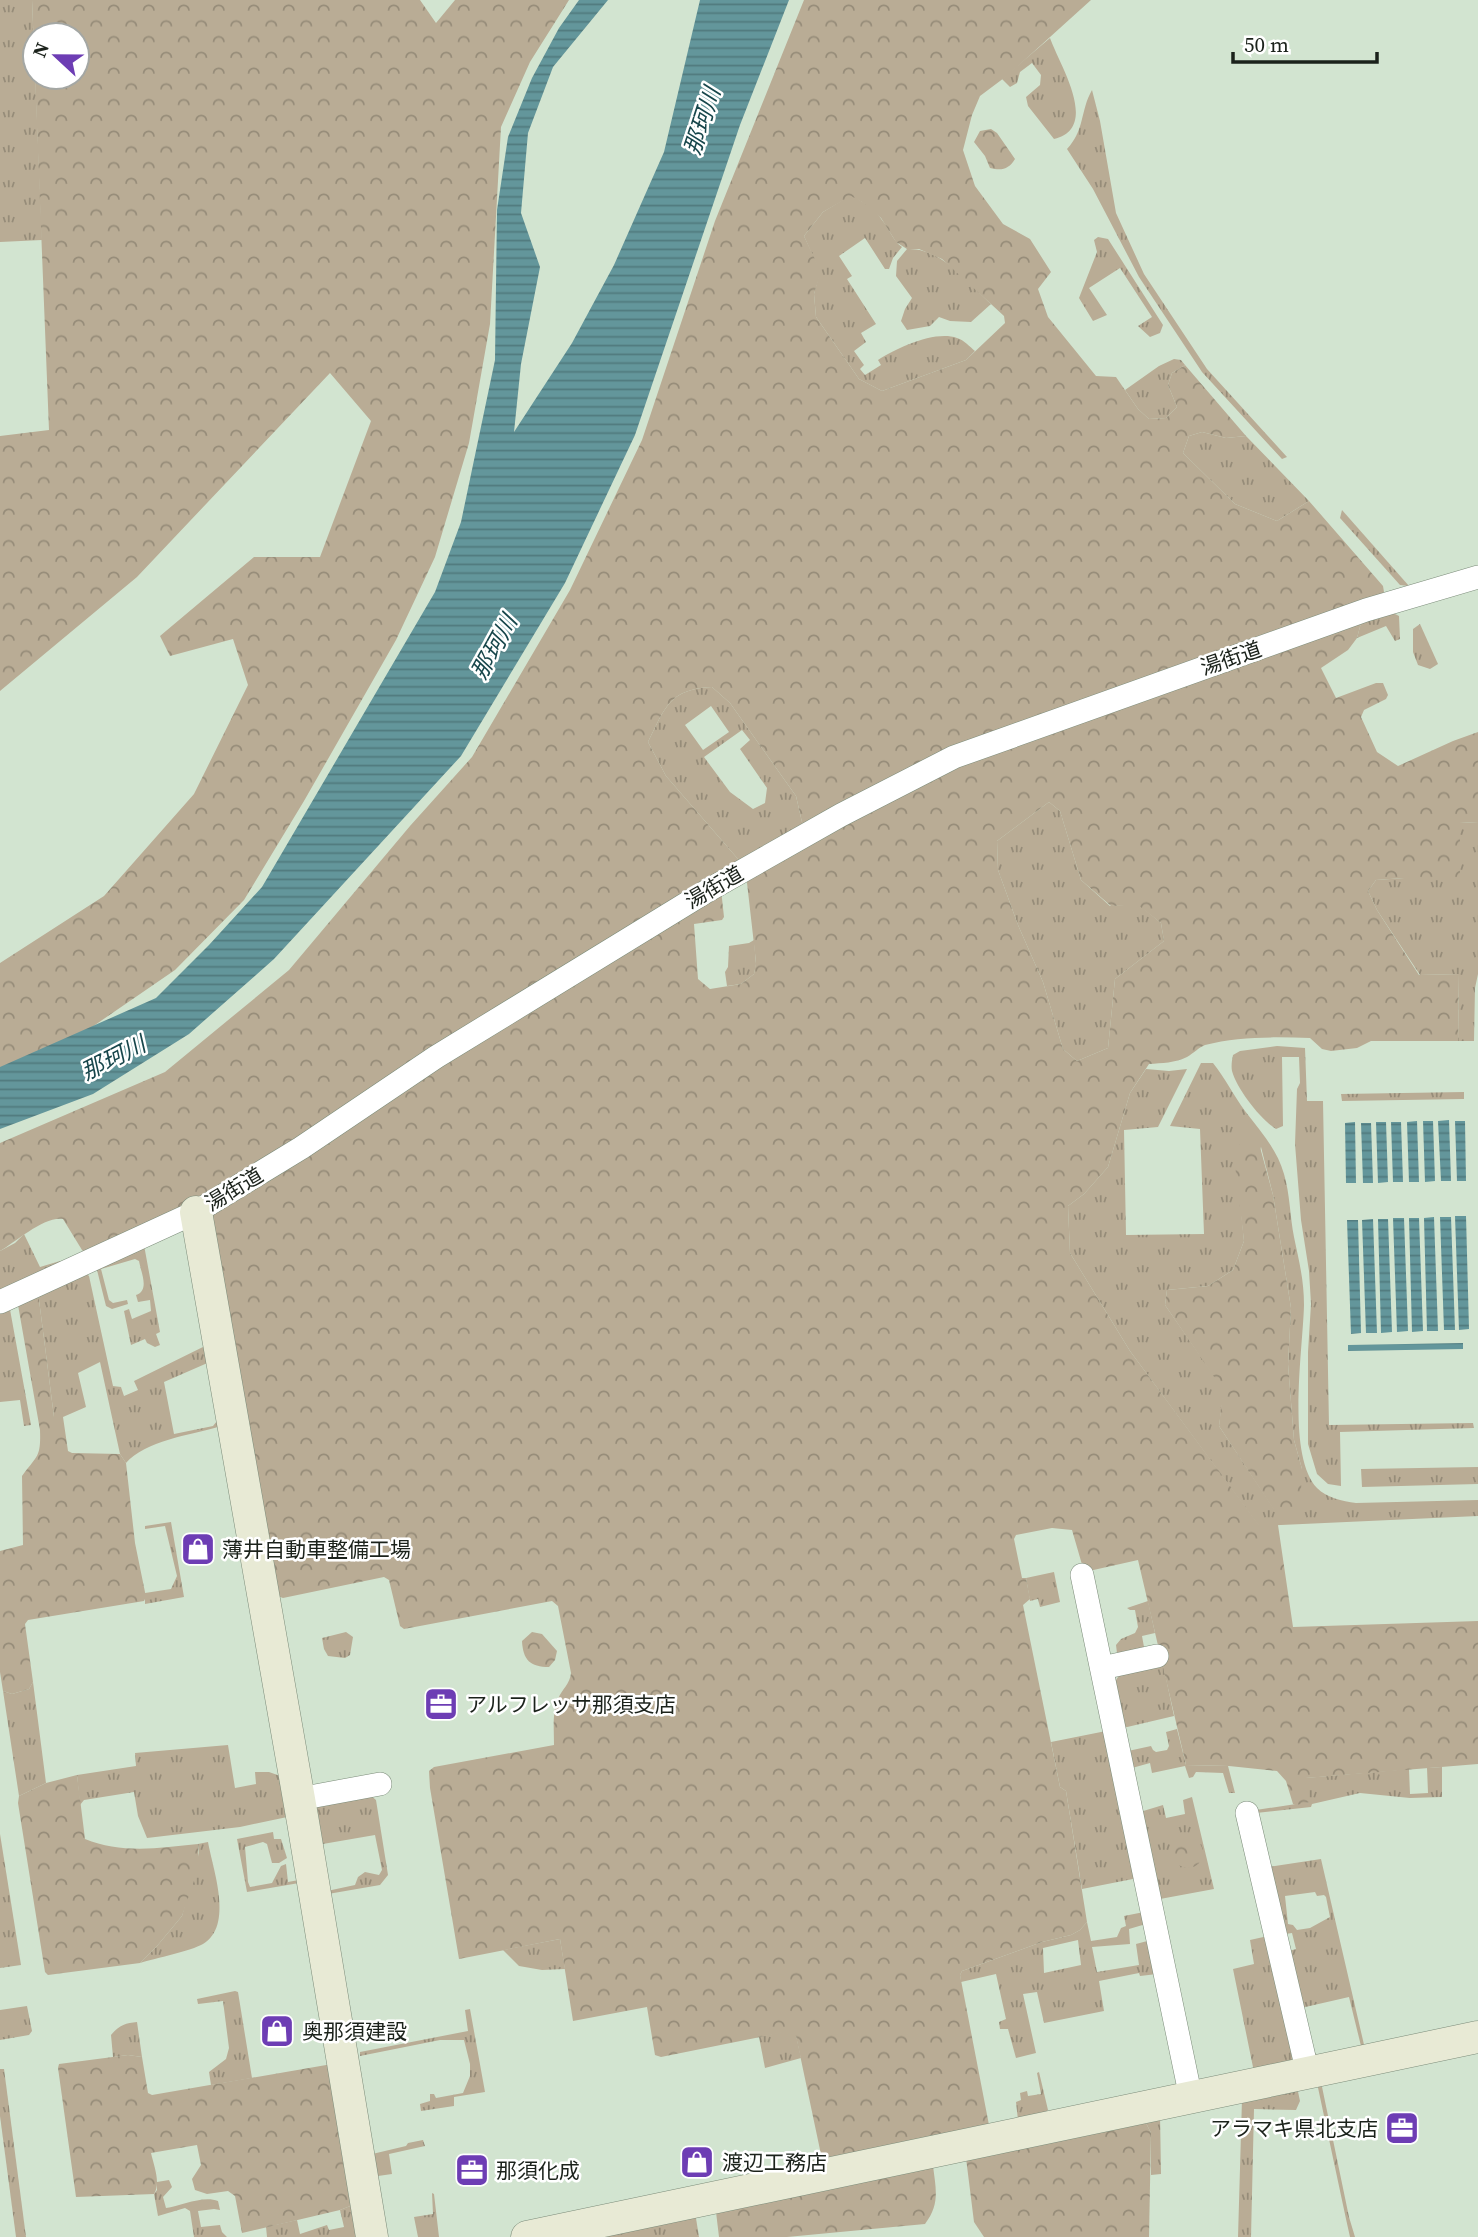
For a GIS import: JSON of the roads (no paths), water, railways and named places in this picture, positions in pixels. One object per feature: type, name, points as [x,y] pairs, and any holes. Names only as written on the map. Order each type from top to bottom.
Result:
[{"type":"street","name":"湯街道","points":[[0,1302],[196,1212],[301,1148],[436,1058],[707,891],[841,815],[954,757],[1366,610],[1478,577]]},
{"type":"street","points":[[196,1212],[299,1799],[372,2237]]},
{"type":"street","points":[[1083,1575],[1191,2098]]},
{"type":"street","points":[[1102,1668],[1157,1656]]},
{"type":"street","points":[[299,1799],[380,1784]]},
{"type":"street","points":[[1247,1813],[1308,2074]]},
{"type":"street","points":[[527,2237],[1478,2037]]},
{"type":"water","name":"那珂川","points":[[579,0],[608,0],[553,67],[528,133],[521,213],[540,267],[521,364],[514,432],[572,343],[614,265],[664,152],[700,0],[789,0],[740,125],[635,435],[565,583],[461,756],[274,959],[189,1034],[93,1094],[0,1129],[0,1067],[156,998],[262,887],[435,592],[461,522],[495,360],[497,210],[508,137],[532,78],[559,28]]},
{"type":"water","points":[[1449,1120],[1451,1181],[1441,1181],[1438,1121]]},
{"type":"water","points":[[1417,1121],[1419,1182],[1409,1182],[1407,1122]]},
{"type":"water","points":[[1423,1121],[1433,1121],[1435,1181],[1425,1182]]},
{"type":"water","points":[[1455,1121],[1465,1121],[1466,1181],[1457,1181]]},
{"type":"water","points":[[1355,1122],[1356,1183],[1346,1183],[1345,1123]]},
{"type":"water","points":[[1376,1122],[1386,1122],[1388,1182],[1378,1183]]},
{"type":"water","points":[[1391,1122],[1401,1122],[1403,1182],[1393,1182]]},
{"type":"water","points":[[1361,1123],[1371,1123],[1373,1183],[1363,1183]]},
{"type":"water","points":[[1455,1216],[1466,1216],[1469,1329],[1459,1330]]},
{"type":"water","points":[[1434,1217],[1438,1331],[1427,1331],[1424,1218]]},
{"type":"water","points":[[1440,1217],[1451,1217],[1455,1330],[1444,1330]]},
{"type":"water","points":[[1393,1218],[1404,1218],[1408,1331],[1397,1332]]},
{"type":"water","points":[[1409,1218],[1419,1218],[1423,1331],[1412,1332]]},
{"type":"water","points":[[1373,1219],[1377,1333],[1366,1333],[1362,1220]]},
{"type":"water","points":[[1378,1219],[1388,1219],[1392,1332],[1381,1333]]},
{"type":"water","points":[[1347,1220],[1358,1220],[1361,1333],[1351,1334]]},
{"type":"water","points":[[1463,1343],[1463,1349],[1348,1351],[1348,1345]]},
{"type":"place","name":"薄井自動車整備工場","points":[[198,1549]]},
{"type":"place","name":"アルフレッサ那須支店","points":[[441,1704]]},
{"type":"place","name":"奥那須建設","points":[[277,2031]]},
{"type":"place","name":"アラマキ県北支店","points":[[1402,2128]]},
{"type":"place","name":"渡辺工務店","points":[[697,2162]]},
{"type":"place","name":"那須化成","points":[[472,2170]]}]
